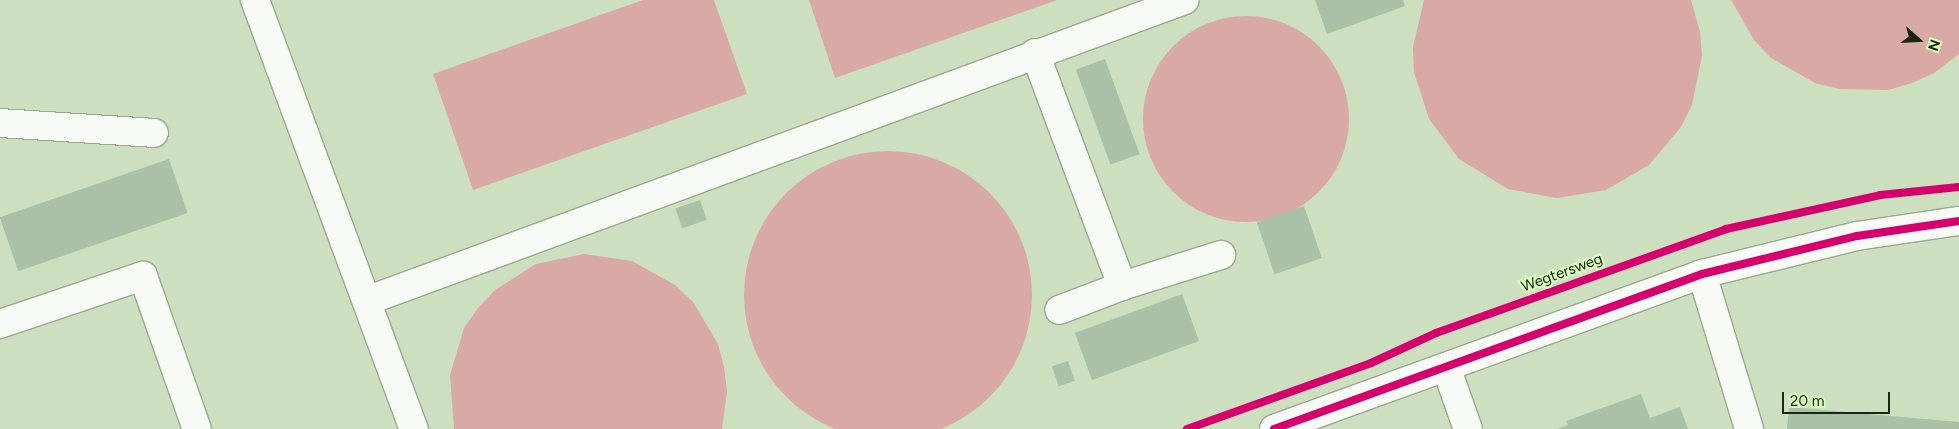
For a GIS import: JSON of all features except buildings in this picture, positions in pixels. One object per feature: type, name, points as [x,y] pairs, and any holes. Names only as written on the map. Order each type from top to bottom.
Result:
[{"type":"street","points":[[255,0],[369,300],[414,429]]},
{"type":"street","points":[[369,300],[1035,53],[1185,0]]},
{"type":"street","points":[[1035,53],[1122,286]]},
{"type":"street","points":[[0,123],[154,133]]},
{"type":"street","points":[[1274,429],[1702,274],[1857,236],[1959,221]]},
{"type":"street","points":[[1059,310],[1122,286],[1221,255]]},
{"type":"street","points":[[1702,274],[1749,429]]},
{"type":"street","points":[[0,324],[143,276],[197,429]]},
{"type":"street","points":[[1446,367],[1468,429]]},
{"type":"shaded area","points":[[643,0],[714,0],[747,94],[473,190],[433,74]]},
{"type":"shaded area","points":[[809,0],[1057,0],[835,78]]},
{"type":"shaded area","points":[[1424,0],[1691,0],[1700,32],[1702,56],[1692,105],[1681,127],[1649,165],[1606,190],[1557,198],[1508,189],[1459,159],[1429,119],[1414,72],[1413,47]]},
{"type":"shaded area","points":[[1731,0],[1959,0],[1959,54],[1934,73],[1912,83],[1888,90],[1839,89],[1815,83],[1771,58],[1754,40]]},
{"type":"shaded area","points":[[1236,16],[1256,16],[1276,20],[1295,28],[1319,46],[1337,70],[1345,89],[1349,119],[1345,149],[1337,168],[1319,192],[1295,210],[1276,218],[1256,222],[1236,222],[1216,218],[1197,210],[1181,199],[1166,184],[1155,168],[1147,149],[1143,129],[1143,109],[1147,89],[1155,70],[1166,54],[1181,39],[1197,28],[1216,20]]},
{"type":"shaded area","points":[[888,151],[916,154],[943,162],[968,175],[990,193],[1008,215],[1021,240],[1029,267],[1032,295],[1029,323],[1021,350],[1008,375],[990,397],[968,415],[943,428],[916,436],[888,439],[860,436],[833,428],[808,415],[786,397],[768,375],[755,350],[747,323],[744,295],[747,267],[755,240],[768,215],[786,193],[808,175],[833,162],[860,154]]},
{"type":"shaded area","points":[[584,254],[632,261],[675,285],[693,302],[718,344],[724,367],[727,391],[722,429],[454,429],[450,375],[464,328],[478,308],[495,290],[536,264]]},
{"type":"cycle path","name":"Wegtersweg","points":[[1187,429],[1371,363],[1436,333],[1726,229],[1880,195],[1959,187]]},
{"type":"cycle path","points":[[1274,429],[1702,274],[1857,236],[1959,221]]}]
